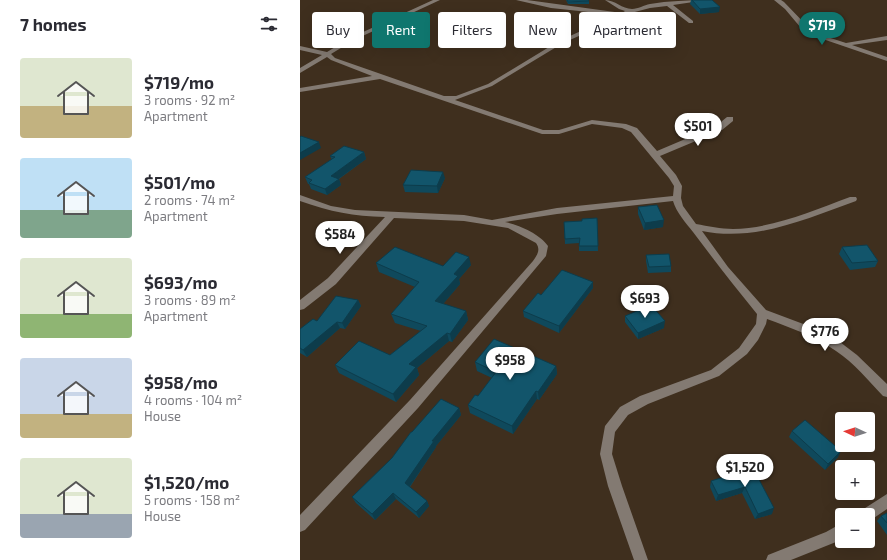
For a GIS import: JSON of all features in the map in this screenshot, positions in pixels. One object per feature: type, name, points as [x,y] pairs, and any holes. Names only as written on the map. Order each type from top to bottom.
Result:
[{"type":"street","points":[[300,71],[352,39],[437,0]]},
{"type":"street","points":[[519,0],[598,12]]},
{"type":"street","points":[[608,0],[621,8],[631,11],[668,4],[704,0]]},
{"type":"street","points":[[777,0],[786,7],[806,30],[887,59]]},
{"type":"street","points":[[668,4],[691,22]]},
{"type":"street","points":[[444,98],[457,98],[490,86],[561,42],[579,34]]},
{"type":"street","points":[[846,44],[887,38]]},
{"type":"street","points":[[300,48],[326,54],[333,59],[380,77],[542,132],[559,132],[592,122],[605,122],[634,130],[673,177],[678,186],[677,198],[680,206],[693,226],[725,269],[762,313],[808,330],[839,347],[849,354],[887,392]]},
{"type":"street","points":[[300,90],[319,88],[353,80],[380,77]]},
{"type":"street","points":[[655,155],[719,128],[730,119]]},
{"type":"street","points":[[300,198],[329,208],[355,213],[391,216],[464,218],[490,222],[510,226],[539,240],[543,246],[543,254],[414,404],[300,525]]},
{"type":"street","points":[[490,222],[557,211],[677,198]]},
{"type":"street","points":[[693,226],[715,231],[747,230],[787,221],[853,199]]},
{"type":"street","points":[[300,306],[332,280],[391,216]]},
{"type":"street","points":[[642,560],[615,486],[606,454],[609,430],[624,412],[644,400],[715,372],[743,351],[754,337],[761,324],[762,313]]},
{"type":"street","points":[[875,509],[887,501]]},
{"type":"street","points":[[773,560],[835,534]]},
{"type":"building","points":[[567,0],[588,0],[589,1],[568,2]]},
{"type":"building","points":[[692,0],[712,0],[720,7],[700,9]]},
{"type":"building","points":[[301,136],[319,142],[300,153]]},
{"type":"building","points":[[344,146],[364,152],[331,176],[339,179],[325,189],[309,183],[312,180],[305,177],[335,157],[330,156]]},
{"type":"building","points":[[411,170],[443,172],[437,186],[403,185]]},
{"type":"building","points":[[657,205],[664,220],[645,223],[638,207]]},
{"type":"building","points":[[597,218],[598,246],[579,246],[580,238],[565,239],[564,222]]},
{"type":"building","points":[[867,245],[878,261],[852,263],[842,247]]},
{"type":"building","points":[[395,247],[443,266],[456,252],[469,257],[454,274],[458,276],[435,301],[466,311],[450,334],[447,333],[409,364],[416,367],[393,394],[335,365],[359,341],[390,355],[427,326],[391,314],[419,282],[376,263]]},
{"type":"building","points":[[669,254],[671,266],[649,267],[646,255]]},
{"type":"building","points":[[562,270],[593,282],[559,326],[523,311],[538,293],[541,295]]},
{"type":"building","points":[[336,296],[358,300],[342,323],[337,322],[303,350],[300,348],[300,329],[313,319],[317,321]]},
{"type":"building","points":[[651,305],[665,321],[638,333],[625,316]]},
{"type":"building","points":[[494,339],[556,366],[538,392],[536,391],[512,426],[468,405],[475,395],[478,396],[496,372],[475,362]]},
{"type":"building","points":[[441,399],[459,408],[432,441],[434,441],[405,483],[427,501],[416,512],[393,493],[372,514],[352,497],[392,458],[411,432]]},
{"type":"building","points":[[805,420],[835,446],[835,452],[840,452],[828,464],[792,431]]},
{"type":"building","points":[[753,468],[774,508],[758,514],[745,487],[718,495],[711,481]]},
{"type":"building","points":[[887,513],[887,523],[881,516]]}]
